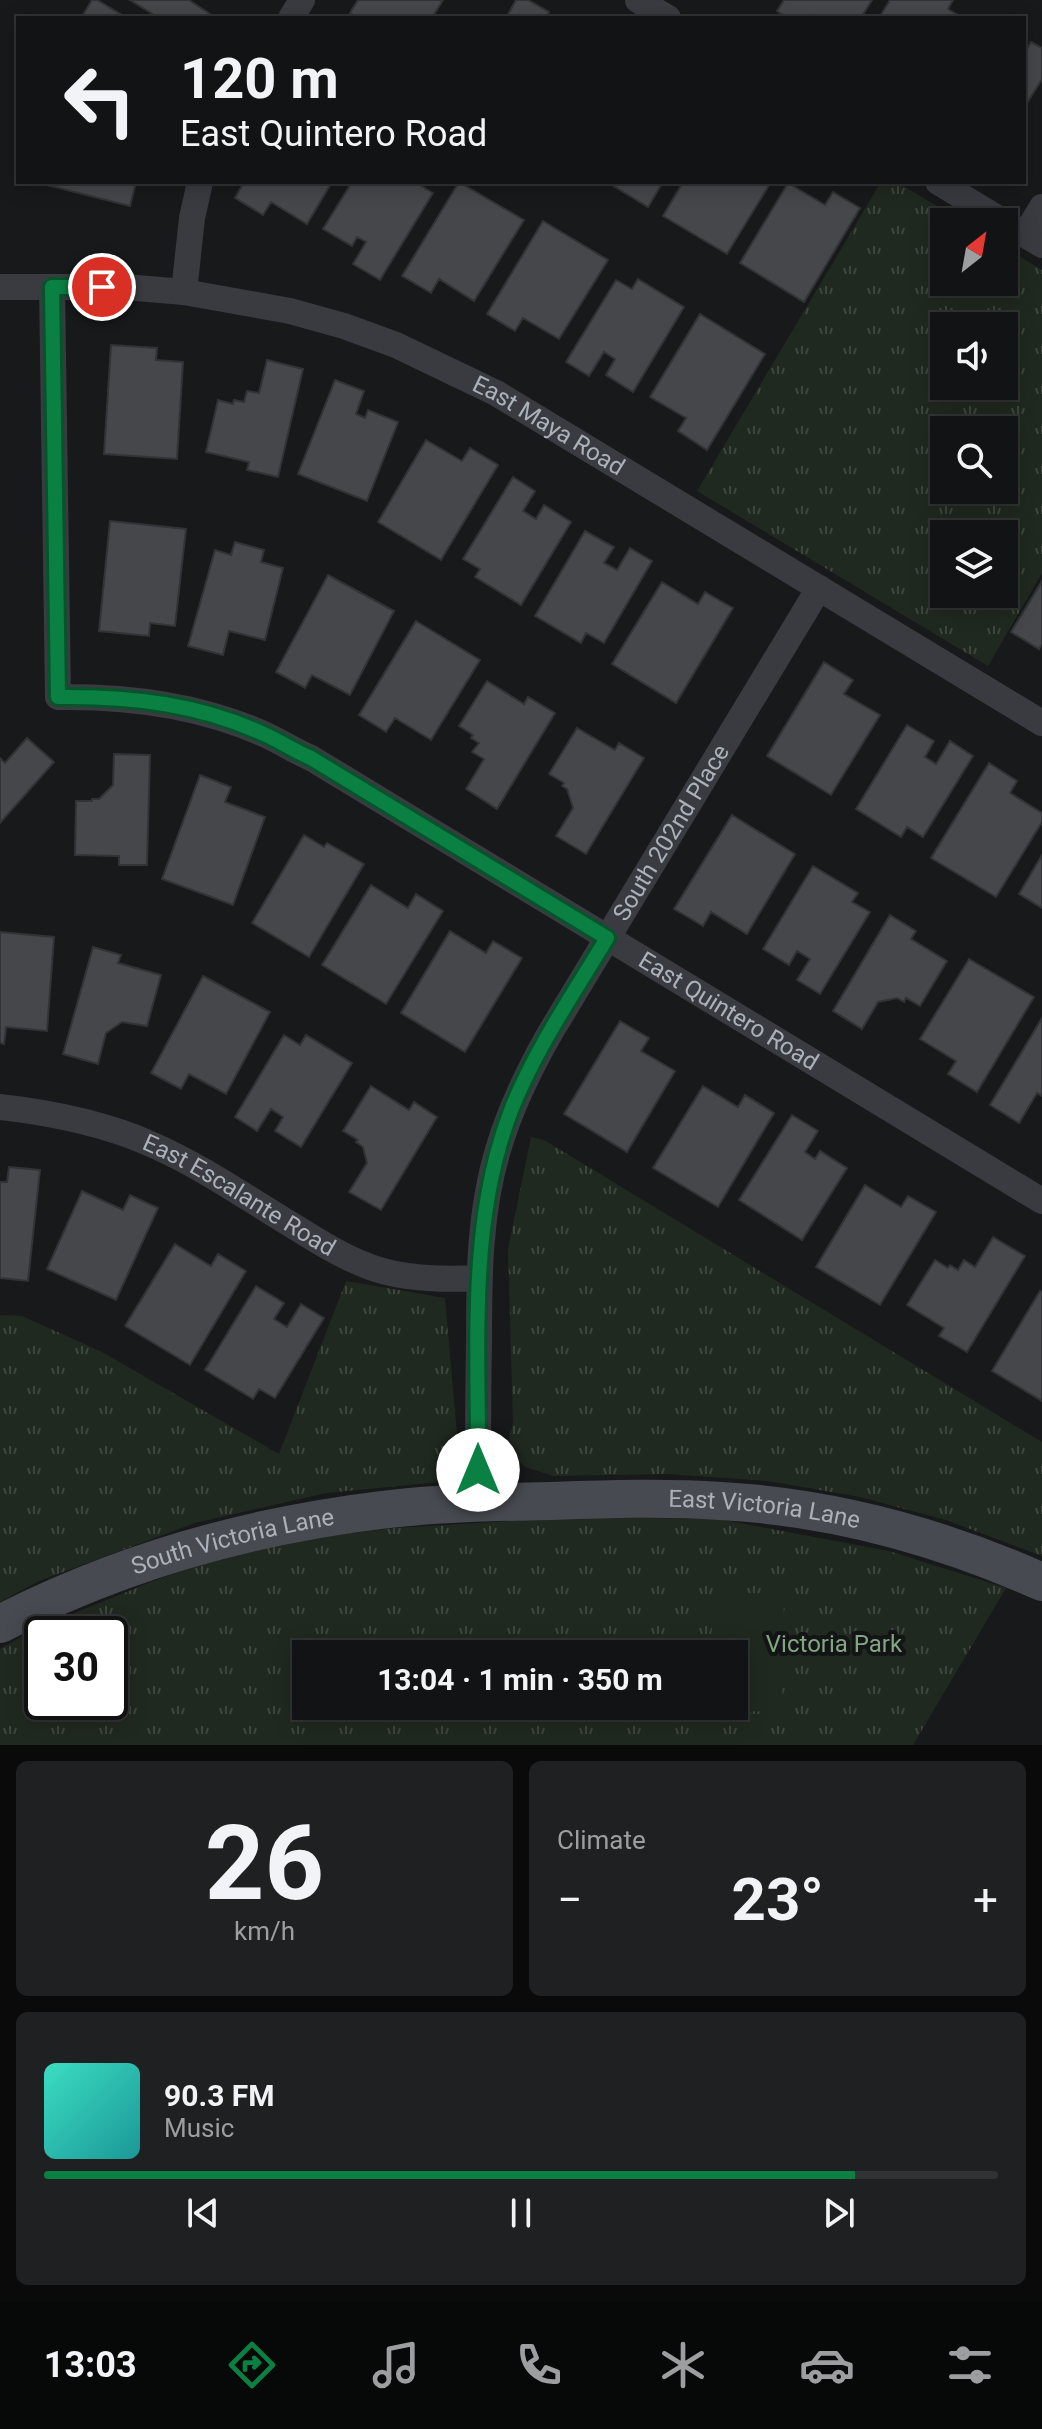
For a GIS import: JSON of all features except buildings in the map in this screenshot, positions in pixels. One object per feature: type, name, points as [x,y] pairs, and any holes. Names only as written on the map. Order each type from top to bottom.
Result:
[{"type":"street","points":[[638,0],[665,16]]},
{"type":"street","points":[[184,292],[192,218],[200,184]]},
{"type":"street","points":[[941,184],[1019,231],[1042,207]]},
{"type":"street","name":"East Maya Road","points":[[0,287],[125,287],[184,292],[290,311],[396,345],[496,393],[1042,723]]},
{"type":"street","name":"East Quintero Road","points":[[52,287],[58,697],[153,701],[229,720],[311,758],[1042,1201]]},
{"type":"street","name":"South 202nd Place","points":[[478,1502],[478,1278],[488,1192],[512,1110],[529,1070],[550,1033],[819,588]]},
{"type":"street","name":"East Escalante Road","points":[[0,1107],[79,1119],[154,1145],[198,1168],[327,1247],[372,1268],[414,1276],[478,1278]]},
{"type":"street","name":"East Victoria Lane","points":[[478,1502],[665,1498],[793,1509],[859,1521],[938,1541],[1042,1582]]},
{"type":"street","name":"South Victoria Lane","points":[[0,1624],[86,1584],[170,1554],[278,1526],[383,1509],[478,1502]]},
{"type":"green space","points":[[880,184],[900,184],[940,208],[930,208],[930,296],[1018,296],[1018,255],[1042,270],[1042,573],[988,666],[697,491]]},
{"type":"green space","points":[[531,1137],[544,1140],[1042,1442],[1042,1556],[946,1520],[860,1497],[768,1481],[668,1474],[553,1476],[525,1467],[506,1449],[513,1424],[508,1249]]},
{"type":"green space","points":[[346,1281],[445,1298],[461,1480],[326,1493],[195,1523],[39,1581],[0,1602],[0,1315],[22,1316],[102,1352],[279,1454]]},
{"type":"green space","name":"Victoria Park","points":[[575,1517],[718,1519],[889,1551],[1006,1588],[913,1745],[0,1745],[0,1649],[24,1635],[24,1720],[128,1720],[128,1616],[67,1616],[156,1580],[263,1544],[395,1528]]},
{"type":"green space","points":[[713,1592],[784,1594],[782,1712],[748,1711],[748,1640],[711,1640]]},
{"type":"route","points":[[102,287],[52,287],[58,697],[153,701],[229,720],[266,735],[311,758],[607,938],[529,1070],[498,1151],[488,1192],[478,1278],[478,1470]]}]
